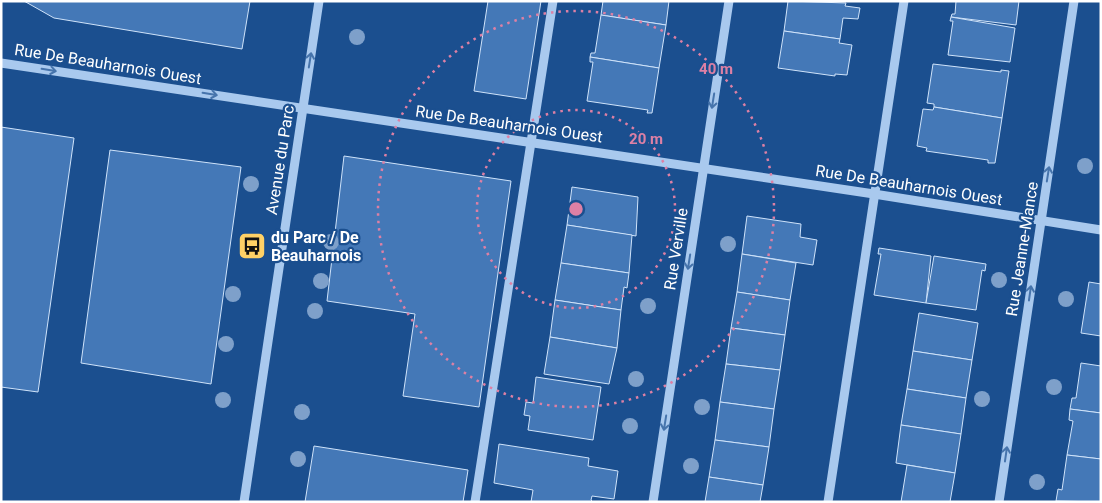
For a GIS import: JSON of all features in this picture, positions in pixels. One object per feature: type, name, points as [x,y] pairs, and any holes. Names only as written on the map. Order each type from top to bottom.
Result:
[{"type":"street","name":"Avenue du Parc","points":[[244,502],[319,1]]},
{"type":"street","points":[[475,502],[553,1]]},
{"type":"street","name":"Rue Verville","points":[[653,502],[728,1]]},
{"type":"street","points":[[828,502],[904,1]]},
{"type":"street","name":"Rue Jeanne-Mance","points":[[999,502],[1074,1]]},
{"type":"street","name":"Rue De Beauharnois Ouest","points":[[1,63],[704,168],[1101,230]]},
{"type":"building","points":[[24,1],[250,1],[242,49],[54,18]]},
{"type":"building","points":[[488,1],[541,1],[526,99],[474,91]]},
{"type":"building","points":[[603,1],[669,1],[666,25],[601,15]]},
{"type":"building","points":[[788,1],[846,3],[845,6],[860,8],[858,19],[843,18],[840,39],[784,31]]},
{"type":"building","points":[[956,1],[1019,1],[1016,25],[951,17],[952,14],[955,14]]},
{"type":"building","points":[[601,15],[666,25],[659,68],[590,57],[591,53],[595,53]]},
{"type":"building","points":[[951,17],[1015,28],[1010,62],[948,55],[953,21],[950,21]]},
{"type":"building","points":[[784,31],[840,39],[839,43],[852,45],[847,75],[835,74],[835,76],[778,68]]},
{"type":"building","points":[[590,57],[659,68],[652,113],[647,113],[648,110],[587,101],[593,62],[590,62]]},
{"type":"building","points":[[933,64],[1001,72],[1001,70],[1009,71],[1002,118],[934,107],[934,104],[927,103]]},
{"type":"building","points":[[934,107],[1002,118],[995,163],[988,163],[988,160],[926,151],[927,148],[917,146],[923,109],[933,110]]},
{"type":"building","points":[[1,127],[74,138],[38,392],[1,387]]},
{"type":"building","points":[[110,150],[241,167],[211,384],[81,363]]},
{"type":"building","points":[[344,156],[511,181],[479,407],[403,396],[415,314],[327,301]]},
{"type":"building","points":[[572,187],[638,197],[636,236],[567,225]]},
{"type":"building","points":[[747,216],[801,224],[800,237],[817,240],[813,265],[742,254]]},
{"type":"building","points":[[567,225],[632,235],[629,273],[561,263]]},
{"type":"building","points":[[879,248],[931,256],[926,303],[874,295],[881,254],[878,254]]},
{"type":"building","points":[[742,254],[796,263],[790,300],[737,292]]},
{"type":"building","points":[[934,256],[986,264],[985,271],[982,270],[976,310],[926,303]]},
{"type":"building","points":[[561,263],[629,273],[627,288],[624,287],[621,310],[555,300]]},
{"type":"building","points":[[1089,282],[1101,284],[1101,336],[1081,333]]},
{"type":"building","points":[[737,292],[790,300],[785,335],[731,328]]},
{"type":"building","points":[[555,300],[621,310],[617,348],[550,337]]},
{"type":"building","points":[[919,313],[978,323],[972,360],[913,351]]},
{"type":"building","points":[[731,328],[785,335],[780,370],[726,364]]},
{"type":"building","points":[[550,337],[617,348],[609,384],[544,374]]},
{"type":"building","points":[[913,351],[972,360],[966,398],[907,389]]},
{"type":"building","points":[[1081,363],[1101,366],[1101,413],[1070,409],[1072,398],[1076,398]]},
{"type":"building","points":[[726,364],[780,370],[774,409],[720,402]]},
{"type":"building","points":[[536,377],[601,387],[593,440],[528,430],[530,416],[524,415],[526,402],[533,403]]},
{"type":"building","points":[[907,389],[966,398],[961,434],[901,425]]},
{"type":"building","points":[[720,402],[774,409],[769,447],[715,440]]},
{"type":"building","points":[[1070,409],[1101,413],[1101,459],[1067,455],[1073,421],[1069,420]]},
{"type":"building","points":[[901,425],[961,434],[955,473],[896,463]]},
{"type":"building","points":[[715,440],[769,447],[763,485],[709,477]]},
{"type":"building","points":[[499,444],[589,458],[588,466],[618,471],[614,499],[592,496],[591,500],[593,502],[531,502],[533,490],[494,483]]},
{"type":"building","points":[[314,446],[468,470],[463,502],[305,502]]},
{"type":"building","points":[[1067,455],[1101,459],[1101,502],[1056,501],[1058,489],[1062,490]]},
{"type":"building","points":[[907,465],[955,473],[950,502],[901,502]]},
{"type":"building","points":[[709,477],[763,485],[760,502],[705,502]]},
{"type":"place","name":"du Parc / De Beauharnois","points":[[252,246]]}]
